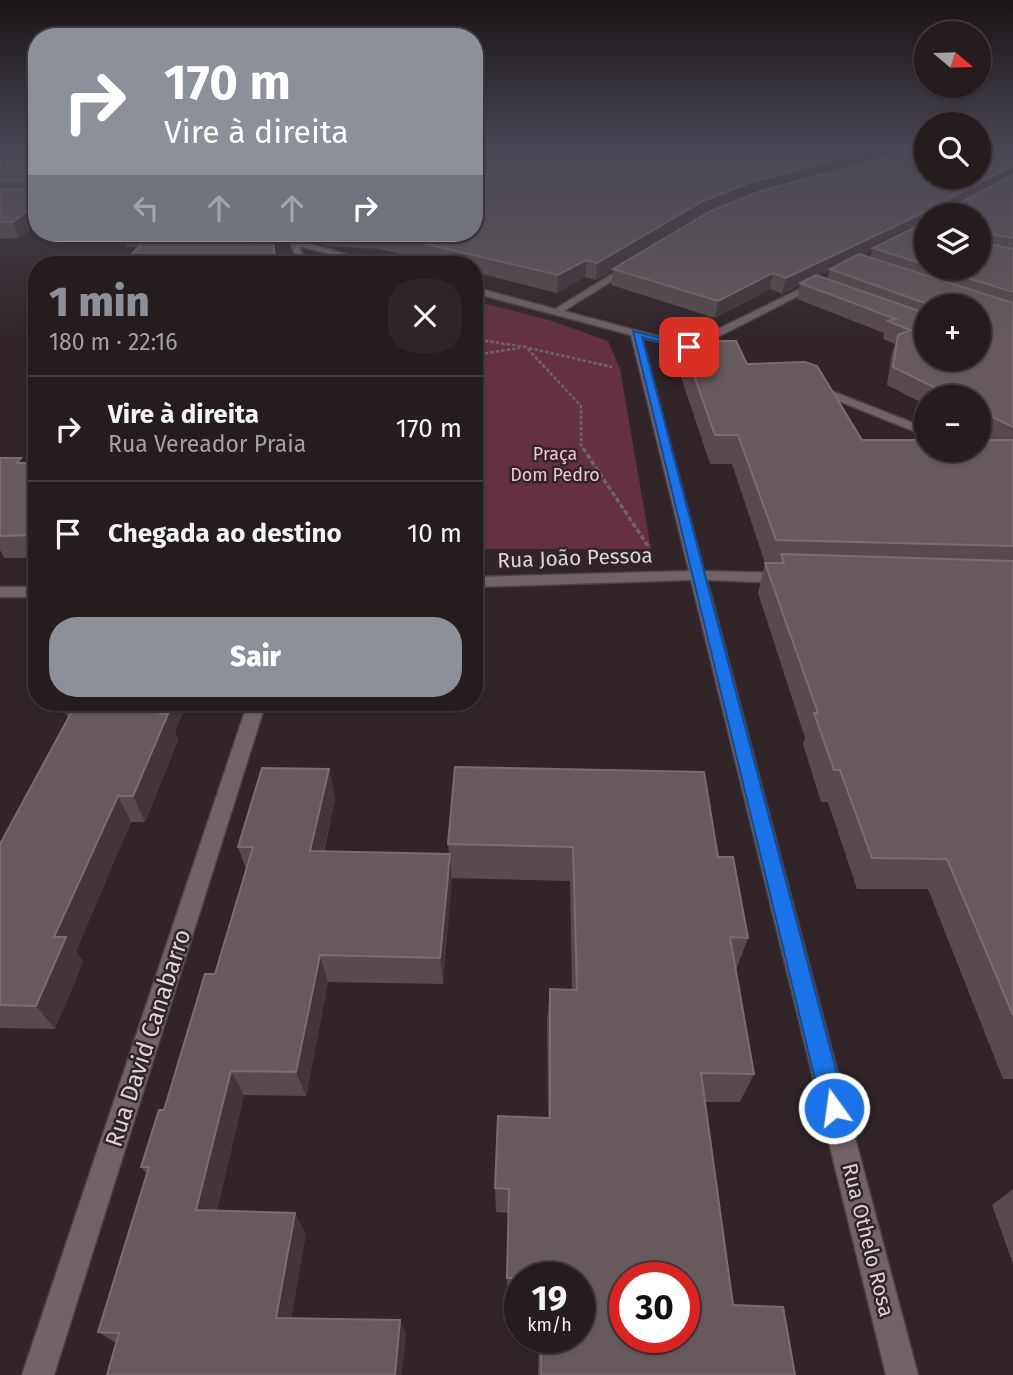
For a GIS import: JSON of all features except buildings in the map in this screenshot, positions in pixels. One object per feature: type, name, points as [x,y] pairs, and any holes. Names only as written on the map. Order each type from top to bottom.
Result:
[{"type":"street","points":[[293,242],[342,256]]},
{"type":"street","points":[[293,242],[299,256]]},
{"type":"street","points":[[556,312],[636,263]]},
{"type":"street","points":[[689,347],[825,280]]},
{"type":"street","points":[[483,292],[715,355]]},
{"type":"street","name":"Rua Othelo Rosa","points":[[636,332],[902,1375]]},
{"type":"street","points":[[803,384],[914,427]]},
{"type":"street","name":"Rua João Pessoa","points":[[483,582],[698,575],[808,579]]},
{"type":"street","points":[[0,592],[28,592]]},
{"type":"street","name":"Rua David Canabarro","points":[[38,1375],[254,711]]},
{"type":"path","points":[[483,340],[526,347],[620,369]]},
{"type":"path","points":[[483,354],[526,347]]},
{"type":"path","points":[[526,347],[582,406],[580,445],[651,549]]},
{"type":"green space","name":"Praça Dom Pedro","points":[[483,303],[549,320],[608,341],[620,369],[651,549],[483,549]]},
{"type":"route","points":[[689,347],[636,332],[834,1108]]}]
